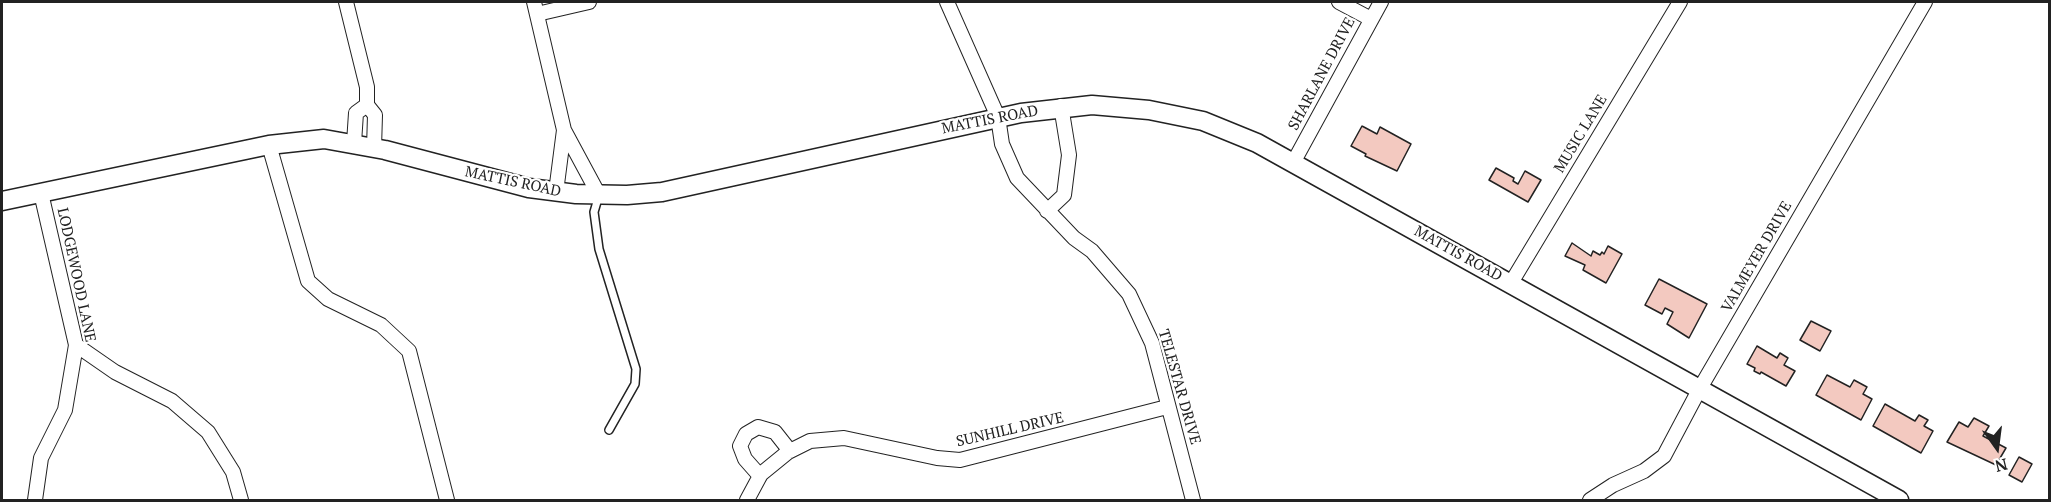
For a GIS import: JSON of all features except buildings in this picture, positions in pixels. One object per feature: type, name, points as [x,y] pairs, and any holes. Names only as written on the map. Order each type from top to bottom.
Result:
[{"type":"main road","name":"MATTIS ROAD","points":[[2,201],[269,145],[316,140],[354,143],[508,183],[556,192],[599,195],[662,192],[998,117],[1061,106],[1122,107],[1203,122],[1257,143],[1899,501]]},
{"type":"street","points":[[345,2],[367,87],[367,105],[375,115],[374,148]]},
{"type":"street","points":[[589,2],[536,8],[564,130],[599,195]]},
{"type":"street","name":"TELESTAR DRIVE","points":[[947,2],[998,117],[1002,144],[1017,178],[1047,212],[1092,251],[1129,294],[1152,343],[1193,501]]},
{"type":"street","points":[[1339,2],[1371,19]]},
{"type":"street","name":"SHARLANE DRIVE","points":[[1293,163],[1382,2]]},
{"type":"street","name":"MUSIC LANE","points":[[1511,283],[1680,2]]},
{"type":"street","name":"VALMEYER DRIVE","points":[[1590,501],[1612,485],[1644,471],[1664,456],[1925,2]]},
{"type":"street","points":[[354,143],[356,114],[367,105]]},
{"type":"street","points":[[1047,212],[1064,195],[1069,155],[1061,106]]},
{"type":"street","points":[[556,192],[564,130]]},
{"type":"street","points":[[269,145],[308,281],[328,299],[381,325],[409,351],[447,501]]},
{"type":"street","name":"LODGEWOOD LANE","points":[[35,501],[41,458],[65,410],[76,345],[41,193]]},
{"type":"street","points":[[76,345],[115,372],[172,401],[208,432],[233,472],[241,501]]},
{"type":"street","name":"SUNHILL DRIVE","points":[[747,501],[760,476],[790,451],[810,441],[844,438],[937,458],[960,460],[1167,407]]},
{"type":"street","points":[[760,476],[745,459],[740,446],[746,434],[758,427],[775,432],[790,451]]},
{"type":"lane","points":[[599,195],[594,212],[599,249],[636,369],[635,384],[609,430]]}]
